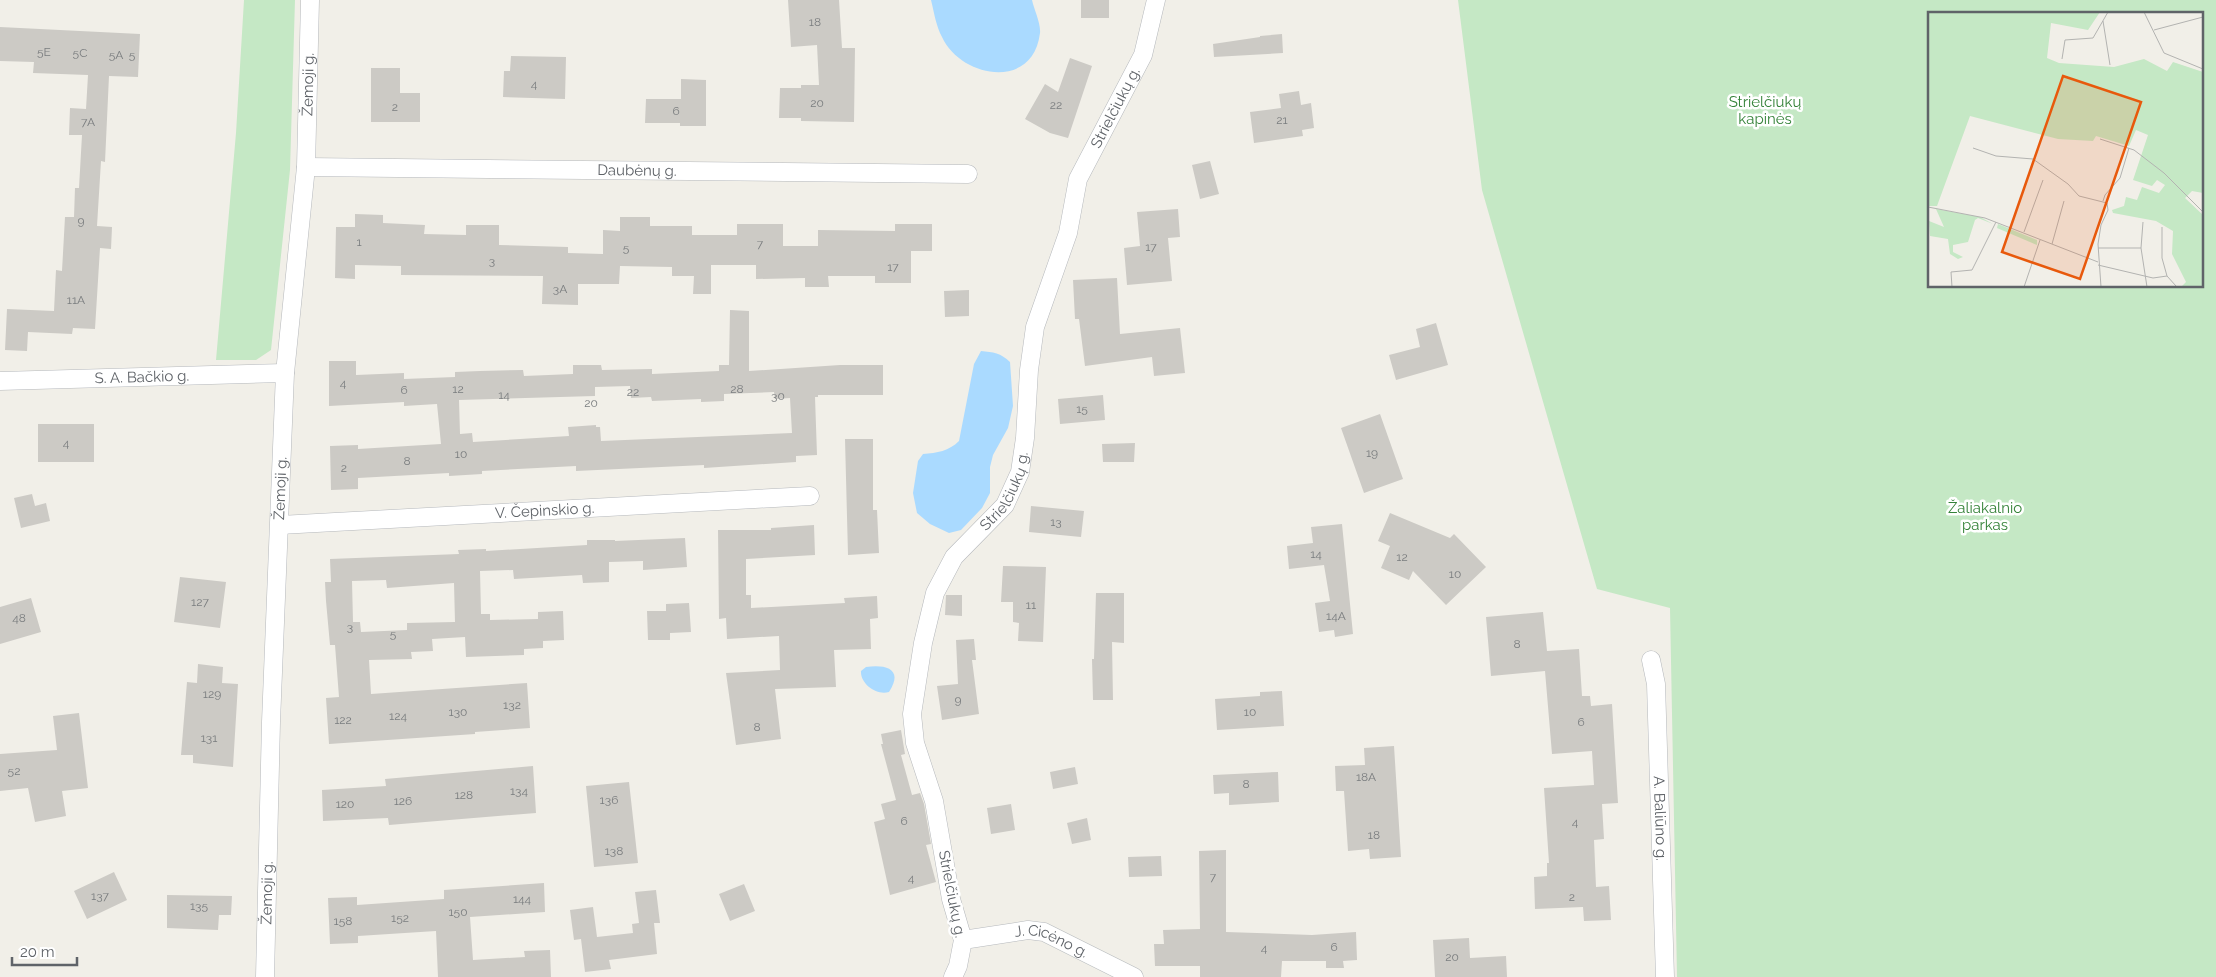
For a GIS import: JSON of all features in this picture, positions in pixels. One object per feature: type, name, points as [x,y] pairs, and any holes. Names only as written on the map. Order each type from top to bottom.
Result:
[{"type":"street","name":"Žemoji g.","points":[[265,977],[270,722],[280,525],[285,373],[306,167],[310,0]]},
{"type":"street","name":"Strielčiukų g.","points":[[953,977],[958,966],[963,940],[952,899],[934,801],[915,744],[912,714],[922,643],[935,593],[954,557],[1006,505],[1020,472],[1025,438],[1028,370],[1035,327],[1068,233],[1078,179],[1143,55],[1156,0]]},
{"type":"street","name":"Daubėnų g.","points":[[306,167],[968,174]]},
{"type":"street","name":"S. A. Bačkio g.","points":[[0,380],[285,373]]},
{"type":"street","name":"V. Čepinskio g.","points":[[280,525],[810,496]]},
{"type":"street","name":"A. Baliūno g.","points":[[1651,660],[1656,684],[1666,977]]},
{"type":"street","name":"J. Cicėno g.","points":[[963,940],[1028,930],[1044,932],[1134,977]]},
{"type":"green space","points":[[244,0],[295,0],[290,170],[271,350],[256,360],[216,360],[236,133]]},
{"type":"green space","points":[[1458,0],[2216,0],[2216,977],[1677,977],[1670,608],[1597,589],[1482,190]]},
{"type":"water","points":[[931,0],[1032,0],[1040,29],[1035,52],[1024,64],[1011,71],[996,72],[980,69],[964,62],[951,51],[942,37]]},
{"type":"water","points":[[981,351],[997,354],[1010,362],[1013,406],[1008,428],[993,455],[990,467],[990,493],[982,508],[961,530],[949,533],[930,524],[917,513],[913,493],[918,461],[923,454],[943,451],[959,441],[974,364]]},
{"type":"water","points":[[880,666],[894,673],[895,678],[889,692],[875,691],[866,684],[861,676],[861,671],[866,667]]},
{"type":"building","points":[[788,0],[839,0],[842,48],[855,48],[854,122],[801,121],[801,118],[779,118],[780,88],[801,88],[801,85],[819,85],[817,45],[791,47]]},
{"type":"building","points":[[1081,0],[1109,0],[1109,18],[1081,18]]},
{"type":"building","points":[[0,27],[140,34],[138,77],[109,76],[105,162],[101,161],[97,226],[112,227],[111,249],[100,248],[95,329],[73,328],[72,334],[28,332],[27,351],[5,350],[7,309],[54,311],[56,270],[62,271],[65,217],[74,217],[75,188],[79,188],[82,135],[69,135],[70,108],[86,109],[88,75],[33,73],[34,62],[0,61]]},
{"type":"building","points":[[1282,34],[1283,53],[1214,57],[1213,44]]},
{"type":"building","points":[[511,56],[566,57],[565,99],[503,97],[504,71],[510,71]]},
{"type":"building","points":[[1070,58],[1092,66],[1068,138],[1050,133],[1025,119],[1045,84],[1058,92]]},
{"type":"building","points":[[371,68],[400,68],[400,93],[420,93],[420,122],[371,122]]},
{"type":"building","points":[[681,79],[706,80],[706,126],[680,126],[680,123],[645,123],[646,99],[681,99]]},
{"type":"building","points":[[1299,91],[1301,105],[1311,103],[1314,128],[1302,130],[1303,136],[1254,143],[1250,112],[1281,108],[1279,94]]},
{"type":"building","points":[[1210,161],[1219,194],[1200,199],[1192,165]]},
{"type":"building","points":[[1178,209],[1180,237],[1168,238],[1172,281],[1127,285],[1124,248],[1140,246],[1137,212]]},
{"type":"building","points":[[355,214],[383,215],[383,223],[425,225],[424,234],[466,235],[466,225],[499,225],[499,245],[568,247],[568,253],[603,254],[603,230],[620,231],[620,217],[650,217],[650,226],[692,226],[692,235],[737,235],[737,224],[783,224],[783,246],[818,246],[818,230],[895,231],[895,224],[932,224],[932,251],[911,251],[911,283],[875,283],[875,276],[828,276],[829,287],[805,287],[805,278],[756,279],[756,265],[711,265],[711,294],[693,294],[694,276],[672,276],[672,267],[620,266],[619,284],[578,284],[578,305],[542,304],[543,276],[401,275],[401,266],[355,265],[355,279],[335,278],[336,227],[355,227]]},
{"type":"building","points":[[1117,278],[1120,334],[1180,328],[1185,373],[1154,376],[1152,357],[1085,366],[1079,319],[1075,319],[1073,280]]},
{"type":"building","points":[[969,290],[969,316],[945,317],[944,291]]},
{"type":"building","points":[[730,310],[749,311],[749,371],[840,365],[883,365],[883,395],[818,395],[818,397],[815,397],[817,455],[796,456],[796,462],[704,468],[704,465],[576,471],[576,466],[482,471],[482,474],[449,476],[449,473],[358,478],[358,489],[331,490],[330,446],[358,445],[358,449],[441,444],[437,404],[404,406],[404,402],[329,406],[329,361],[356,361],[356,375],[404,373],[404,379],[455,377],[455,372],[480,371],[523,370],[524,376],[573,374],[573,365],[601,365],[602,370],[652,369],[652,374],[719,371],[719,365],[729,365]],"holes":[[[630,386],[631,398],[651,397],[652,401],[701,399],[701,402],[724,401],[724,394],[774,392],[775,399],[790,398],[792,433],[601,441],[600,427],[596,427],[596,425],[568,427],[569,436],[473,442],[472,433],[460,434],[459,400],[595,396],[595,387]]]},
{"type":"building","points":[[1436,323],[1448,365],[1396,380],[1389,355],[1420,347],[1416,329]]},
{"type":"building","points":[[1103,395],[1105,420],[1060,424],[1058,399]]},
{"type":"building","points":[[1380,414],[1403,479],[1364,493],[1341,428]]},
{"type":"building","points":[[38,424],[94,424],[94,462],[38,462]]},
{"type":"building","points":[[845,439],[873,439],[873,510],[877,510],[879,553],[848,555]]},
{"type":"building","points":[[1135,443],[1134,462],[1103,462],[1102,444]]},
{"type":"building","points":[[32,494],[35,506],[46,503],[50,521],[21,528],[14,498]]},
{"type":"building","points":[[1031,506],[1084,511],[1081,537],[1029,532]]},
{"type":"building","points":[[1390,513],[1450,538],[1454,534],[1486,567],[1446,605],[1413,571],[1409,580],[1381,568],[1390,546],[1378,541]]},
{"type":"building","points":[[1342,524],[1353,634],[1335,637],[1334,630],[1319,632],[1315,603],[1330,601],[1324,565],[1289,569],[1287,546],[1313,543],[1311,527]]},
{"type":"building","points":[[814,525],[815,555],[746,559],[746,595],[751,595],[751,608],[845,603],[844,598],[877,596],[878,618],[870,619],[871,649],[834,650],[836,687],[775,689],[781,739],[736,745],[726,673],[780,670],[779,636],[727,639],[726,618],[719,619],[718,530],[771,530],[771,528]]},
{"type":"building","points":[[685,538],[687,567],[643,570],[643,561],[609,562],[609,582],[583,583],[582,575],[514,579],[513,570],[480,571],[481,614],[490,614],[490,620],[538,619],[538,612],[563,611],[564,640],[543,641],[543,648],[524,649],[524,655],[466,657],[465,637],[432,639],[433,651],[411,652],[412,659],[369,660],[371,694],[527,683],[530,728],[475,732],[475,734],[329,744],[326,698],[339,697],[335,645],[330,645],[326,601],[325,582],[331,582],[330,559],[459,554],[458,550],[486,549],[486,551],[587,545],[587,540],[615,541]],"holes":[[[386,580],[387,588],[454,583],[455,622],[407,623],[407,630],[361,632],[360,622],[353,622],[352,581]]]},
{"type":"building","points":[[1003,566],[1046,567],[1043,642],[1018,641],[1019,623],[1013,622],[1013,602],[1001,602]]},
{"type":"building","points":[[180,577],[226,582],[220,628],[174,622]]},
{"type":"building","points":[[1096,593],[1124,593],[1124,643],[1112,642],[1113,700],[1093,700],[1092,659],[1094,659]]},
{"type":"building","points":[[946,595],[962,595],[962,616],[945,615]]},
{"type":"building","points":[[31,598],[41,632],[0,644],[0,607]]},
{"type":"building","points":[[689,603],[691,632],[670,633],[670,640],[648,640],[647,611],[666,611],[666,604]]},
{"type":"building","points":[[1543,612],[1547,651],[1579,649],[1582,696],[1590,696],[1591,706],[1612,704],[1618,803],[1602,804],[1604,839],[1594,840],[1596,887],[1609,886],[1611,920],[1584,921],[1583,907],[1535,909],[1534,877],[1547,876],[1547,863],[1549,863],[1544,788],[1594,785],[1592,751],[1552,754],[1545,671],[1491,676],[1486,617]]},
{"type":"building","points":[[974,639],[976,660],[972,660],[979,714],[942,720],[937,686],[958,684],[956,640]]},
{"type":"building","points":[[198,664],[223,667],[222,683],[238,684],[233,767],[193,763],[193,755],[181,755],[187,682],[197,683]]},
{"type":"building","points":[[1282,691],[1284,726],[1217,730],[1215,699],[1260,696],[1260,692]]},
{"type":"building","points":[[79,713],[88,788],[62,791],[66,816],[35,822],[28,788],[0,791],[0,754],[57,750],[53,716]]},
{"type":"building","points":[[901,730],[905,754],[901,755],[912,795],[920,793],[924,804],[931,844],[926,845],[936,882],[890,895],[874,822],[885,819],[881,804],[896,800],[881,744],[883,744],[881,734]]},
{"type":"building","points":[[1394,746],[1401,857],[1370,859],[1369,849],[1348,851],[1344,791],[1336,791],[1335,766],[1365,765],[1364,748]]},
{"type":"building","points":[[533,766],[536,813],[389,825],[388,818],[323,821],[322,790],[386,786],[385,779]]},
{"type":"building","points":[[1075,767],[1078,784],[1053,789],[1050,772]]},
{"type":"building","points":[[1278,772],[1279,802],[1229,805],[1229,793],[1214,794],[1213,775]]},
{"type":"building","points":[[629,782],[638,863],[594,867],[586,786]]},
{"type":"building","points":[[1011,804],[1015,830],[991,834],[987,808]]},
{"type":"building","points":[[1087,818],[1091,840],[1072,844],[1067,823]]},
{"type":"building","points":[[1226,850],[1226,932],[1312,935],[1356,932],[1357,960],[1343,961],[1344,968],[1326,968],[1326,961],[1282,961],[1281,977],[1200,977],[1200,966],[1155,966],[1154,944],[1164,944],[1163,930],[1200,929],[1199,851]]},
{"type":"building","points":[[1161,856],[1162,876],[1129,877],[1128,857]]},
{"type":"building","points":[[114,872],[127,900],[87,919],[74,891]]},
{"type":"building","points":[[544,883],[545,912],[470,917],[473,960],[525,957],[524,951],[550,950],[551,977],[438,977],[436,931],[358,936],[358,943],[330,944],[328,898],[357,897],[357,905],[444,899],[444,890]]},
{"type":"building","points":[[744,884],[755,911],[730,921],[719,894]]},
{"type":"building","points":[[656,890],[660,923],[654,923],[657,954],[609,960],[611,969],[585,972],[581,939],[574,940],[570,910],[593,907],[597,937],[633,933],[632,924],[639,923],[635,892]]},
{"type":"building","points":[[167,895],[232,896],[231,915],[219,915],[218,930],[167,928]]},
{"type":"building","points":[[1469,938],[1470,958],[1506,956],[1507,977],[1435,977],[1433,940]]},
{"type":"park label","name":"Strielčiukų kapinės","points":[[1765,110]]},
{"type":"park label","name":"Žaliakalnio parkas","points":[[1985,516]]}]
